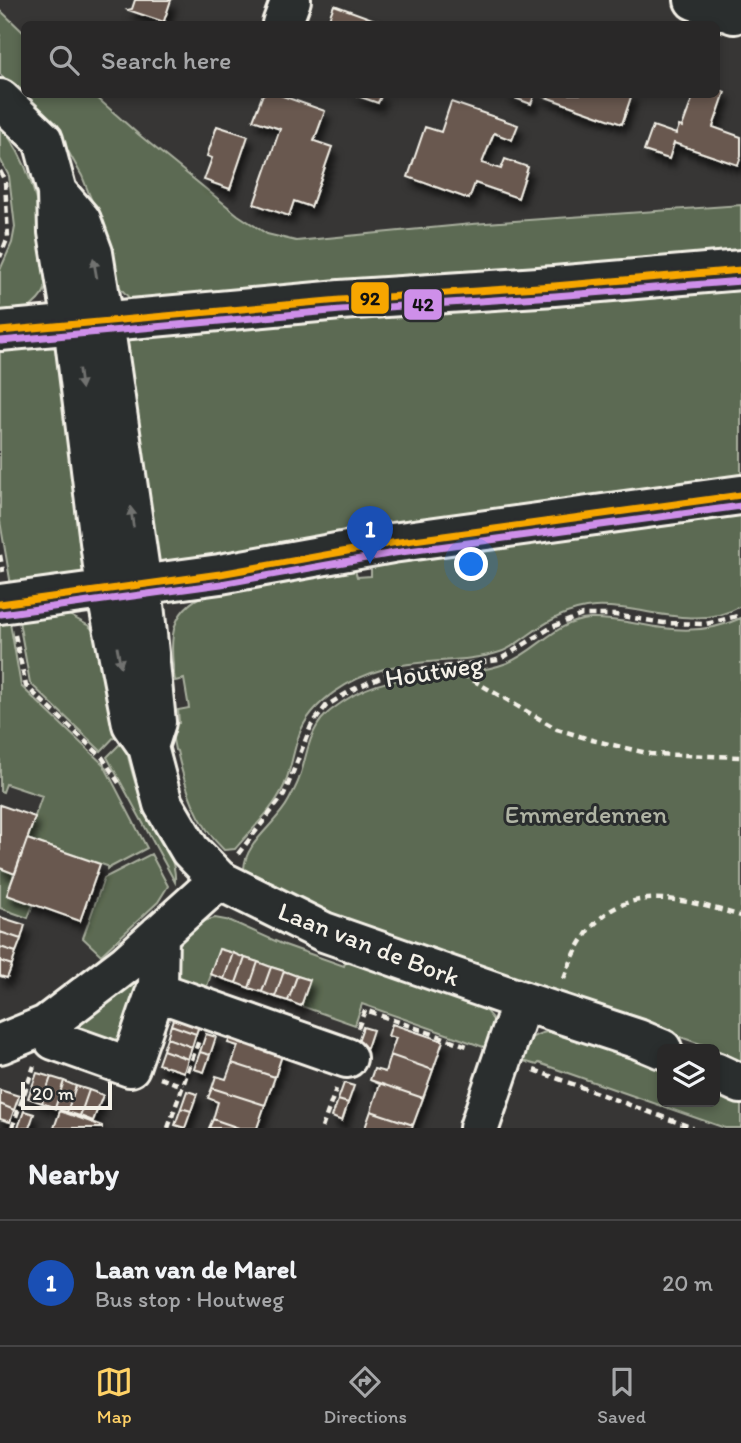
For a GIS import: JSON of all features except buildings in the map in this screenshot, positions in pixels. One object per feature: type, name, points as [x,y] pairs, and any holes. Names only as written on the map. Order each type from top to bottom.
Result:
[{"type":"street","points":[[283,21],[291,0]]},
{"type":"street","points":[[694,0],[734,14],[739,0]]},
{"type":"street","name":"Laan van de Bork","points":[[0,99],[43,140],[57,192],[81,220],[93,253],[89,323],[124,587],[156,722],[148,747],[163,804],[190,850],[219,880],[324,932],[657,1047]]},
{"type":"street","points":[[0,331],[340,300],[741,270]]},
{"type":"street","points":[[4,604],[220,574],[392,543],[741,495]]},
{"type":"street","points":[[0,1044],[50,1033],[219,880]]},
{"type":"street","points":[[50,1033],[130,1066],[158,985],[159,934]]},
{"type":"street","points":[[156,991],[346,1058]]},
{"type":"street","points":[[479,1128],[522,1001]]},
{"type":"street","points":[[720,1074],[741,1084]]},
{"type":"path","points":[[0,171],[5,181],[8,237],[0,257]]},
{"type":"path","points":[[0,555],[4,604],[26,687],[103,757],[124,791]]},
{"type":"path","name":"Houtweg","points":[[219,880],[284,795],[311,726],[326,706],[352,690],[387,674],[499,660],[552,627],[582,615],[615,615],[664,623],[706,624],[741,615]]},
{"type":"path","points":[[451,667],[557,729],[592,740],[651,754],[741,757]]},
{"type":"path","points":[[522,1001],[561,987],[569,963],[584,935],[600,918],[621,904],[650,898],[674,898],[741,916]]},
{"type":"path","points":[[168,1128],[210,1010]]},
{"type":"path","points":[[12,1128],[39,1051],[50,1033]]},
{"type":"green space","points":[[0,10],[21,30],[21,93],[0,74]]},
{"type":"green space","points":[[26,98],[97,98],[238,215],[267,234],[296,241],[472,224],[741,205],[741,255],[144,305],[130,299],[113,280],[95,209],[82,176],[63,142]]},
{"type":"green space","points":[[0,126],[19,153],[31,183],[49,278],[47,287],[37,301],[24,312],[0,324],[0,270],[12,243],[15,227],[9,176],[0,159]]},
{"type":"green space","points":[[741,285],[741,481],[168,570],[152,560],[125,339],[132,333]]},
{"type":"green space","points":[[0,342],[52,343],[60,351],[85,573],[12,591],[0,521]]},
{"type":"green space","points":[[741,510],[741,606],[723,614],[706,617],[669,616],[613,607],[585,608],[551,620],[500,652],[472,658],[413,663],[358,678],[322,702],[305,723],[279,795],[235,849],[224,850],[199,816],[175,750],[170,724],[179,723],[178,710],[189,708],[184,679],[175,681],[172,650],[175,625],[189,604],[201,596],[217,590],[355,570],[357,577],[371,576],[371,562]]},
{"type":"green space","points":[[17,610],[62,611],[89,626],[100,638],[121,730],[101,751],[30,683]]},
{"type":"green space","points":[[8,611],[21,686],[104,765],[147,848],[107,869],[107,866],[27,839],[42,796],[6,784],[3,792],[0,791],[0,613]]},
{"type":"green space","name":"Emmerdennen","points":[[741,618],[741,1062],[720,1052],[720,1044],[701,1044],[412,944],[320,909],[252,876],[244,869],[250,850],[284,809],[294,791],[319,722],[336,706],[363,690],[403,679],[486,669],[507,663],[567,625],[578,621],[609,620],[683,630],[722,625]]},
{"type":"green space","points":[[124,740],[143,804],[173,863],[175,882],[107,757]]},
{"type":"green space","points":[[151,854],[168,886],[158,902],[101,955],[83,938],[104,878]]},
{"type":"green space","points":[[0,868],[14,873],[7,895],[33,904],[28,918],[0,908]]},
{"type":"green space","points":[[200,914],[204,921],[215,918],[231,921],[282,944],[344,966],[347,958],[473,1002],[487,1012],[494,1022],[495,1051],[362,1004],[355,1025],[301,1006],[309,980],[220,949],[205,992],[185,994],[168,964],[170,951]]},
{"type":"green space","points":[[143,969],[125,1048],[64,1031]]},
{"type":"green space","points":[[547,1032],[562,1033],[657,1066],[657,1104],[539,1063],[537,1065],[516,1059],[528,1041]]},
{"type":"green space","points":[[720,1089],[741,1099],[741,1128],[725,1128],[665,1107],[720,1107]]},
{"type":"transit line","name":"92","points":[[0,331],[340,300],[741,270]]},
{"type":"transit line","name":"42","points":[[1,341],[341,310],[741,281]]},
{"type":"transit line","name":"92","points":[[0,604],[220,574],[392,543],[741,495]]},
{"type":"transit line","name":"42","points":[[1,614],[221,584],[394,553],[741,506]]},
{"type":"place","name":"Laan van de Marel","points":[[370,564]]}]
